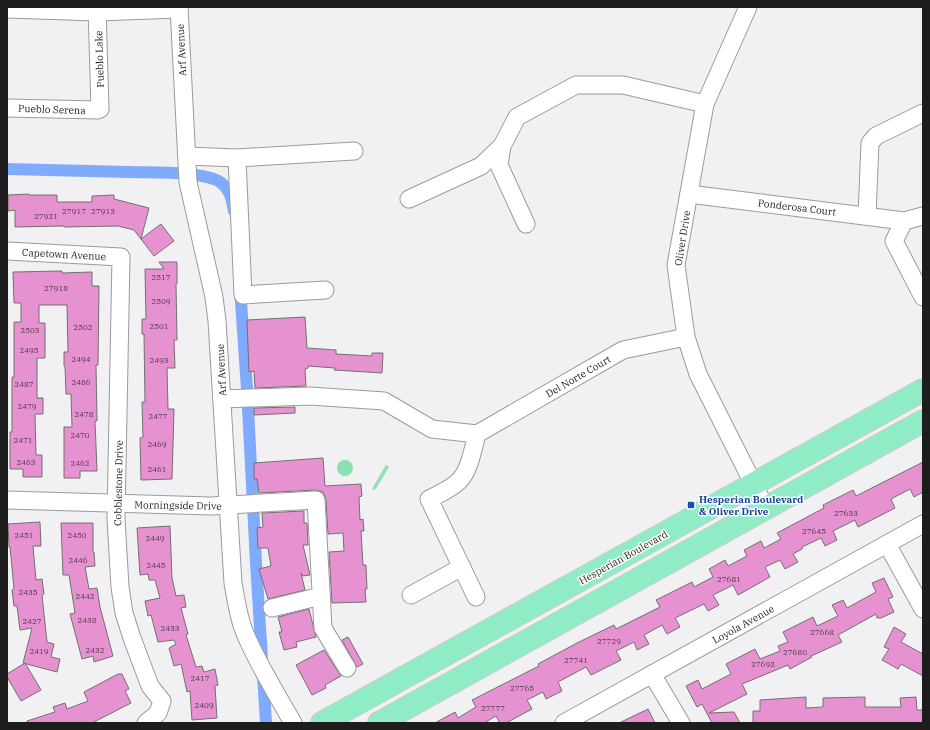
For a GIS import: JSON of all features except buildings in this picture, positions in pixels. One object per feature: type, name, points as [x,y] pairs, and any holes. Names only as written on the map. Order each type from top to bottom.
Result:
[{"type":"main road","name":"Hesperian Boulevard","points":[[322,723],[923,390]]},
{"type":"main road","points":[[379,723],[923,421]]},
{"type":"street","name":"Oliver Drive","points":[[748,7],[705,104],[676,265],[686,337],[698,374],[766,509]]},
{"type":"street","points":[[7,9],[97,10],[179,8]]},
{"type":"street","name":"Arf Avenue","points":[[179,8],[188,182],[214,297],[217,321],[233,583],[237,607],[244,630],[254,654],[293,723]]},
{"type":"street","name":"Pueblo Lake","points":[[97,10],[101,106],[98,110]]},
{"type":"street","points":[[526,224],[499,165],[502,146],[517,117],[576,85],[623,85],[705,104]]},
{"type":"street","name":"Pueblo Serena","points":[[7,108],[98,110]]},
{"type":"street","points":[[867,216],[870,143],[876,136],[923,113]]},
{"type":"street","points":[[409,199],[481,166],[502,146]]},
{"type":"street","points":[[187,156],[237,158],[354,151]]},
{"type":"street","points":[[237,158],[243,295],[325,290]]},
{"type":"street","name":"Ponderosa Court","points":[[689,194],[904,220],[923,216]]},
{"type":"street","points":[[904,220],[894,241],[923,297]]},
{"type":"street","name":"Capetown Avenue","points":[[7,251],[121,256]]},
{"type":"street","name":"Cobblestone Drive","points":[[121,256],[118,504],[116,519],[118,563],[124,613],[150,686],[162,701],[158,713],[146,723]]},
{"type":"street","name":"Del Norte Court","points":[[477,434],[623,350],[686,337]]},
{"type":"street","points":[[222,399],[310,396],[384,402],[432,429],[477,434],[464,475],[458,482],[429,499],[476,597]]},
{"type":"street","name":"Morningside Drive","points":[[7,500],[229,506],[316,500],[321,596]]},
{"type":"street","name":"Loyola Avenue","points":[[564,723],[923,524]]},
{"type":"street","points":[[887,544],[923,609]]},
{"type":"street","points":[[411,595],[462,567]]},
{"type":"street","points":[[272,608],[321,596],[323,628],[347,668]]},
{"type":"street","points":[[652,674],[681,723]]},
{"type":"green space","points":[[345,460],[352,465],[353,468],[348,475],[345,476],[338,471],[337,468],[342,461]]},
{"type":"green space","points":[[386,465],[389,467],[375,490],[372,489]]},
{"type":"waterway","points":[[7,169],[163,173],[202,176],[212,178],[220,182],[226,188],[230,195],[234,211]]},
{"type":"waterway","points":[[240,287],[266,723]]},
{"type":"place","name":"Hesperian Boulevard & Oliver Drive","points":[[691,505]]}]
